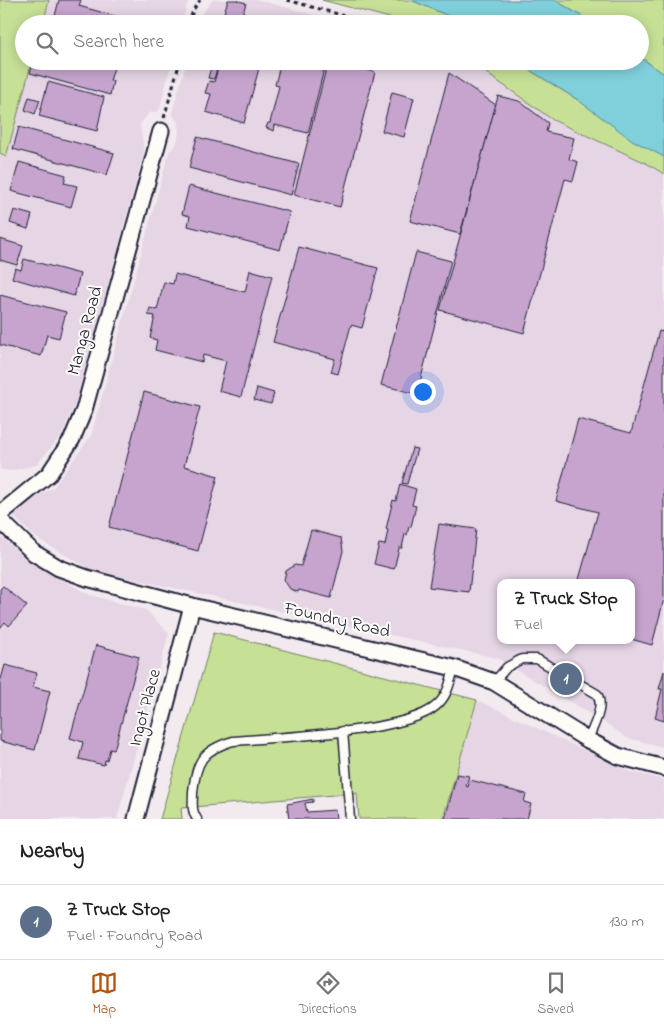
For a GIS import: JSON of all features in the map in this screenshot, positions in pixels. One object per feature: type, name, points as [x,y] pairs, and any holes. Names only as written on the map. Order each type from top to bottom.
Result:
[{"type":"street","name":"Manga Road","points":[[0,514],[49,474],[72,439],[84,410],[161,131]]},
{"type":"street","name":"Foundry Road","points":[[0,520],[34,553],[59,568],[87,578],[192,606],[454,668],[494,682],[588,740],[618,756],[664,768]]},
{"type":"street","name":"Ingot Place","points":[[136,819],[192,606]]},
{"type":"lane","points":[[494,682],[507,667],[518,661],[522,659],[537,659],[597,694],[600,699],[600,706],[588,740]]},
{"type":"lane","points":[[197,819],[192,810],[195,774],[202,759],[216,747],[232,740],[343,731],[406,720],[426,713],[443,699],[449,688],[454,668]]},
{"type":"lane","points":[[343,731],[350,819]]},
{"type":"path","points":[[192,15],[200,0]]},
{"type":"path","points":[[286,0],[341,15]]},
{"type":"path","points":[[161,131],[178,70]]},
{"type":"shaded area","points":[[49,0],[188,0],[184,15],[45,15]]},
{"type":"shaded area","points":[[213,0],[258,0],[315,15],[201,15]]},
{"type":"shaded area","points":[[30,70],[170,70],[159,111],[149,113],[140,124],[144,152],[76,401],[61,436],[36,465],[10,471],[0,469],[0,153],[6,156]]},
{"type":"shaded area","points":[[184,70],[482,70],[553,120],[646,163],[664,174],[664,747],[627,738],[497,658],[91,570],[35,537],[8,511],[53,488],[91,436],[169,152],[177,143],[178,123],[172,113]]},
{"type":"shaded area","points":[[0,536],[30,562],[90,595],[145,610],[169,633],[117,819],[0,819]]},
{"type":"shaded area","points":[[477,700],[628,771],[664,780],[664,819],[443,819]]},
{"type":"green space","points":[[0,0],[49,0],[45,15],[15,15],[15,70],[30,70],[6,157],[0,153]]},
{"type":"green space","points":[[322,0],[411,0],[446,15],[378,15]]},
{"type":"green space","points":[[555,0],[664,0],[664,74],[649,63],[649,15],[579,15]]},
{"type":"green space","points":[[482,70],[530,70],[578,100],[664,105],[664,174],[646,163],[553,120]]},
{"type":"green space","points":[[214,632],[477,700],[443,819],[359,819],[357,793],[181,808],[182,819],[160,819]]},
{"type":"water","points":[[411,0],[555,0],[579,15],[446,15]]},
{"type":"water","points":[[649,63],[664,74],[664,157],[632,140],[578,100],[530,70],[649,70]]},
{"type":"building","points":[[59,0],[81,0],[79,6],[111,15],[55,15]]},
{"type":"building","points":[[228,0],[246,3],[243,15],[223,15]]},
{"type":"building","points":[[31,70],[113,70],[110,81],[113,81],[110,95],[30,73]]},
{"type":"building","points":[[210,70],[217,70],[214,79],[208,78]]},
{"type":"building","points":[[218,70],[259,70],[244,123],[206,112],[211,94],[205,93],[209,81],[214,82]]},
{"type":"building","points":[[279,70],[324,70],[308,133],[275,125],[274,131],[266,128],[268,123],[270,123],[279,86],[275,85]]},
{"type":"building","points":[[326,70],[368,70],[375,72],[340,207],[294,195]]},
{"type":"building","points":[[449,73],[496,105],[460,234],[410,221]]},
{"type":"building","points":[[48,82],[104,97],[97,131],[39,116]]},
{"type":"building","points":[[392,92],[414,98],[404,137],[382,131]]},
{"type":"building","points":[[498,96],[519,101],[548,123],[546,132],[574,138],[569,159],[578,162],[573,181],[565,179],[524,333],[440,310]]},
{"type":"building","points":[[29,97],[40,100],[35,114],[25,110]]},
{"type":"building","points":[[19,127],[114,153],[107,175],[13,149]]},
{"type":"building","points":[[197,137],[299,164],[291,195],[189,168]]},
{"type":"building","points":[[19,162],[66,175],[64,183],[77,186],[71,207],[11,191]]},
{"type":"building","points":[[189,186],[290,212],[280,250],[188,226],[190,216],[182,214]]},
{"type":"building","points":[[14,210],[32,215],[28,229],[10,223]]},
{"type":"building","points":[[0,239],[23,246],[17,265],[0,260]]},
{"type":"building","points":[[299,247],[378,268],[362,328],[351,325],[338,374],[331,372],[335,359],[273,342]]},
{"type":"building","points":[[416,252],[451,261],[417,394],[381,385]]},
{"type":"building","points":[[24,259],[80,274],[74,296],[12,278],[15,268],[21,270]]},
{"type":"building","points":[[250,270],[272,276],[241,397],[219,391],[226,361],[203,355],[202,362],[155,350],[157,340],[150,338],[155,316],[148,315],[150,308],[157,310],[164,282],[173,284],[175,274],[245,292]]},
{"type":"building","points":[[0,295],[66,312],[59,338],[47,335],[41,356],[0,345]]},
{"type":"building","points":[[659,331],[664,332],[664,599],[652,645],[635,640],[635,579],[579,579],[598,512],[556,501],[578,419],[631,433]]},
{"type":"building","points":[[257,388],[274,393],[271,404],[254,400]]},
{"type":"building","points":[[144,392],[200,407],[184,466],[218,476],[198,551],[109,527]]},
{"type":"building","points":[[412,448],[417,449],[407,484],[402,483]]},
{"type":"building","points":[[400,484],[416,489],[412,505],[416,506],[411,527],[409,526],[407,535],[405,534],[402,548],[399,548],[394,569],[374,564],[379,544],[385,545],[388,530],[386,529],[393,500],[396,501]]},
{"type":"building","points":[[439,524],[476,529],[469,592],[429,587]]},
{"type":"building","points":[[311,530],[341,538],[343,551],[331,598],[290,589],[284,580],[286,571],[295,565],[301,566]]},
{"type":"building","points":[[3,586],[27,606],[9,626],[5,622],[0,628],[0,589]]},
{"type":"building","points":[[96,645],[139,657],[114,750],[110,749],[104,765],[79,759],[83,742],[70,738]]},
{"type":"building","points":[[5,665],[37,673],[33,687],[50,691],[35,750],[0,741],[0,679]]},
{"type":"building","points":[[664,671],[664,721],[655,718],[662,689],[659,689]]},
{"type":"building","points":[[457,774],[469,776],[466,786],[468,787],[470,780],[526,794],[524,802],[531,804],[527,819],[445,819]]},
{"type":"building","points":[[313,799],[313,802],[305,803],[307,812],[335,810],[336,819],[289,819],[287,804]]},
{"type":"place","name":"Z Truck Stop","points":[[566,679]]}]
